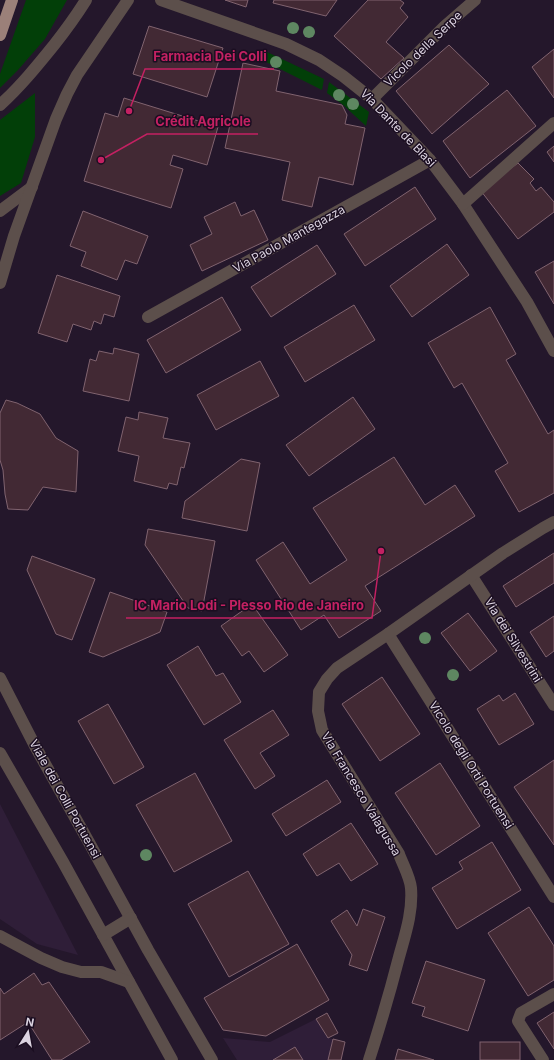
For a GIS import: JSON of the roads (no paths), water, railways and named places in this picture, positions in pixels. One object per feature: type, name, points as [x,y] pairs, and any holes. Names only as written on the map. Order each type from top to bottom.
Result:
[{"type":"main road","points":[[0,35],[12,0]]},
{"type":"street","points":[[0,105],[14,93],[42,60],[76,17],[86,0]]},
{"type":"street","points":[[0,283],[14,236],[56,119],[67,94],[80,71],[128,0]]},
{"type":"street","name":"Via Dante de Blasi","points":[[161,0],[286,44],[319,60],[339,73],[372,99],[430,160],[463,204],[526,302],[554,351]]},
{"type":"street","name":"Vicolo della Serpe","points":[[372,99],[445,26],[475,0]]},
{"type":"street","points":[[463,204],[554,123]]},
{"type":"street","name":"Via Paolo Mantegazza","points":[[148,317],[430,160]]},
{"type":"street","points":[[0,211],[32,187]]},
{"type":"street","name":"Via Francesco Valagussa","points":[[369,1060],[390,993],[409,920],[412,904],[411,886],[399,854],[322,730],[318,711],[319,692],[326,679],[337,668],[515,545],[554,522]]},
{"type":"street","name":"Via dei Silvestrini","points":[[471,575],[554,705]]},
{"type":"street","name":"Vicolo degli Orti Portuensi","points":[[388,634],[554,897]]},
{"type":"street","name":"Viale dei Colli Portuensi","points":[[0,678],[35,746],[212,1060]]},
{"type":"street","points":[[0,753],[63,862],[172,1060]]},
{"type":"street","points":[[103,935],[131,918]]},
{"type":"street","points":[[0,936],[41,958],[62,967],[81,972],[101,972],[129,982]]},
{"type":"street","points":[[543,1060],[518,1021],[521,1013],[554,994]]},
{"type":"place","name":"Farmacia Dei Colli","points":[[129,111]]},
{"type":"place","name":"Crédit Agricole","points":[[101,160]]},
{"type":"place","name":"IC Mario Lodi - Plesso Rio de Janeiro","points":[[381,551]]}]
